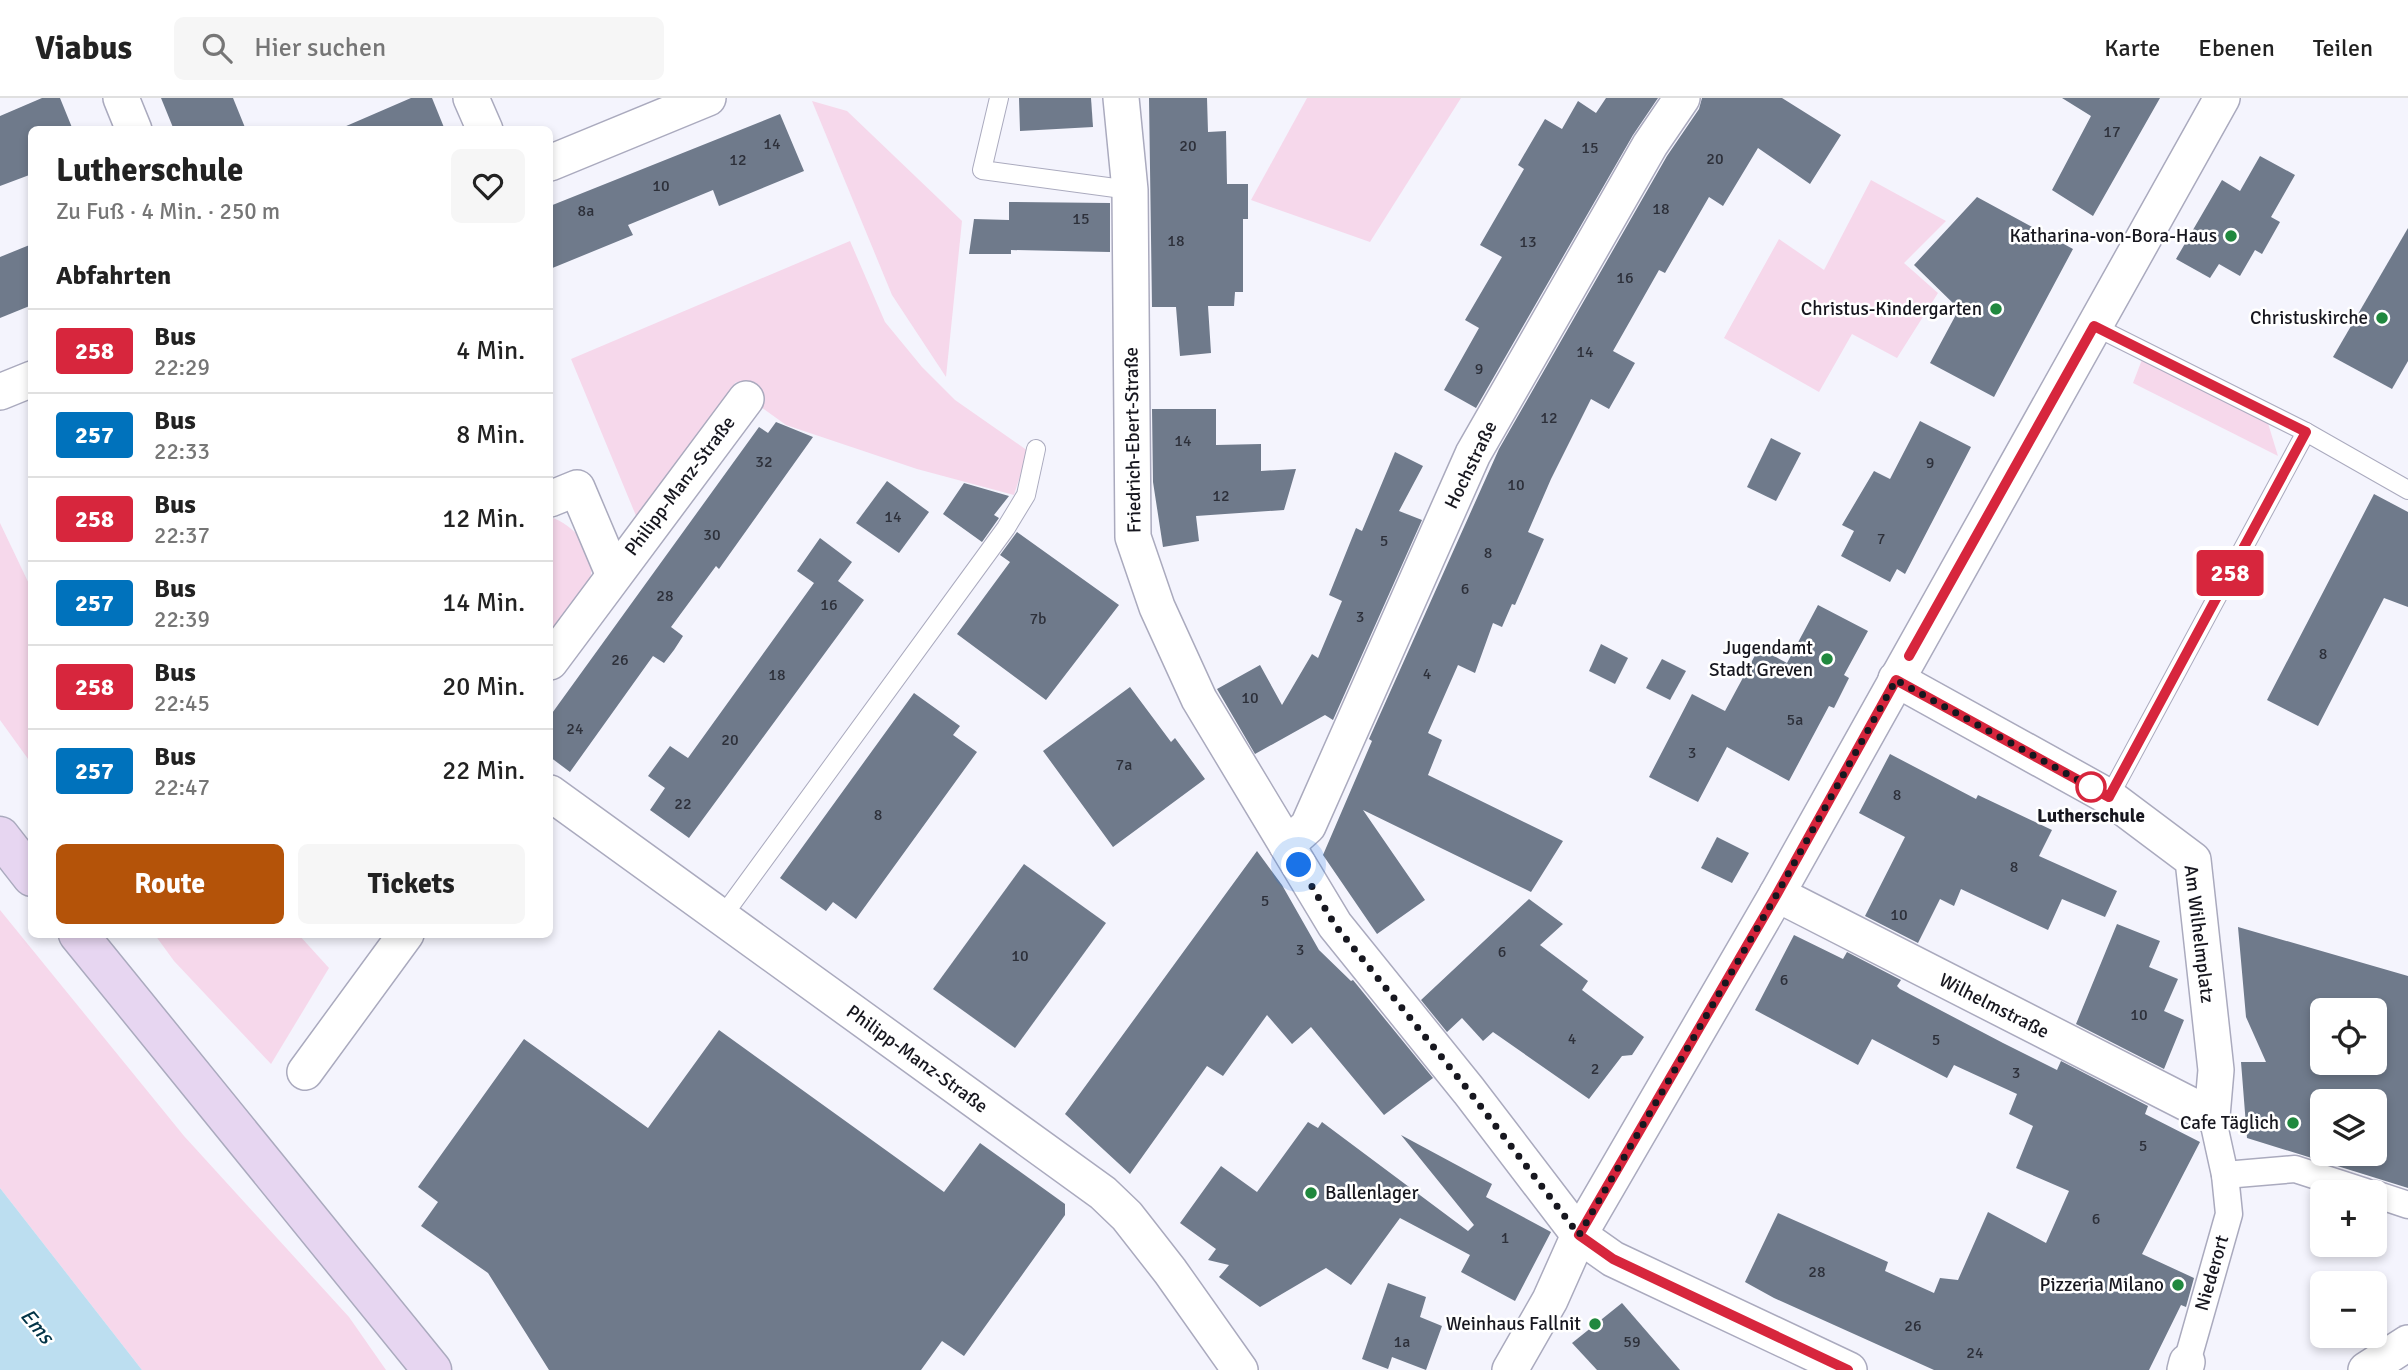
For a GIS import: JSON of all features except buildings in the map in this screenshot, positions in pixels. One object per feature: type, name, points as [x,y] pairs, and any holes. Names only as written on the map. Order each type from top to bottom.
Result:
[{"type":"main road","points":[[0,836],[28,872]]},
{"type":"main road","points":[[81,938],[432,1370]]},
{"type":"street","points":[[121,98],[132,126]]},
{"type":"street","points":[[471,98],[483,126]]},
{"type":"street","points":[[553,162],[708,98]]},
{"type":"street","name":"Friedrich-Ebert-Straße","points":[[1121,98],[1130,190],[1133,537],[1157,607],[1199,699],[1335,925],[1469,1091],[1579,1235],[1613,1259],[1849,1370]]},
{"type":"street","name":"Hochstraße","points":[[1287,845],[1308,826],[1474,454],[1650,145],[1682,98]]},
{"type":"street","points":[[1510,1370],[1549,1300],[1579,1235],[1777,894],[2222,98]]},
{"type":"street","points":[[0,392],[28,381]]},
{"type":"street","name":"Philipp-Manz-Straße","points":[[553,658],[613,573],[746,399]]},
{"type":"street","name":"Philipp-Manz-Straße","points":[[553,498],[577,488],[613,573]]},
{"type":"street","name":"Am Wilhelmplatz","points":[[1896,680],[2109,797],[2193,860],[2217,1070]]},
{"type":"street","name":"Philipp-Manz-Straße","points":[[553,795],[1103,1193],[1145,1238],[1240,1370]]},
{"type":"street","name":"Wilhelmstraße","points":[[1777,894],[2212,1116]]},
{"type":"street","points":[[305,1072],[403,938]]},
{"type":"street","name":"Niederort","points":[[2186,1366],[2229,1214],[2225,1175],[2212,1116],[2217,1070]]},
{"type":"street","points":[[2225,1175],[2295,1170],[2327,1180]]},
{"type":"street","points":[[2387,1198],[2408,1205]]},
{"type":"street","points":[[2366,1370],[2408,1343]]},
{"type":"lane","points":[[999,98],[982,170],[1130,190]]},
{"type":"lane","points":[[2094,326],[2306,432],[2408,490]]},
{"type":"lane","points":[[2109,797],[2306,432]]},
{"type":"lane","points":[[722,917],[1006,528],[1026,495],[1036,449]]},
{"type":"shaded area","points":[[1307,98],[1461,98],[1370,242],[1251,200]]},
{"type":"shaded area","points":[[812,101],[847,111],[962,221],[946,377],[892,295]]},
{"type":"shaded area","points":[[1871,180],[1946,221],[1904,263],[1938,293],[1897,358],[1852,334],[1819,392],[1724,338],[1779,239],[1824,270]]},
{"type":"shaded area","points":[[850,241],[885,322],[922,367],[955,400],[1028,451],[1014,495],[917,469],[786,425],[758,405],[761,400],[736,382],[639,523],[571,359]]},
{"type":"shaded area","points":[[2143,357],[2267,420],[2278,456],[2133,383]]},
{"type":"shaded area","points":[[553,518],[576,533],[588,550],[592,570],[581,595],[553,631]]},
{"type":"shaded area","points":[[0,523],[28,582],[28,759],[0,720]]},
{"type":"shaded area","points":[[0,910],[184,1136],[349,1317],[386,1370],[142,1370],[0,1188]]},
{"type":"shaded area","points":[[157,938],[302,938],[329,968],[271,1064],[174,961]]},
{"type":"water","name":"Ems","points":[[0,1188],[142,1370],[0,1370]]},
{"type":"bus line","name":"258","points":[[1848,1370],[1613,1259],[1579,1235],[1777,894],[1896,680],[2109,797],[2306,432],[2094,326],[1909,656]]},
{"type":"place","name":"Katharina-von-Bora-Haus","points":[[2231,236]]},
{"type":"place","name":"Christus-Kindergarten","points":[[1996,309]]},
{"type":"place","name":"Christuskirche","points":[[2382,318]]},
{"type":"place","name":"Jugendamt Stadt Greven","points":[[1827,659]]},
{"type":"place","name":"Lutherschule","points":[[2091,787]]},
{"type":"place","name":"Cafe Täglich","points":[[2293,1123]]},
{"type":"place","name":"Ballenlager","points":[[1311,1193]]},
{"type":"place","name":"Pizzeria Milano","points":[[2178,1285]]},
{"type":"place","name":"Weinhaus Fallnit","points":[[1595,1324]]},
{"type":"route","points":[[1299,865],[1335,925],[1469,1091],[1579,1235],[1777,894],[1896,680],[2091,787]]}]
